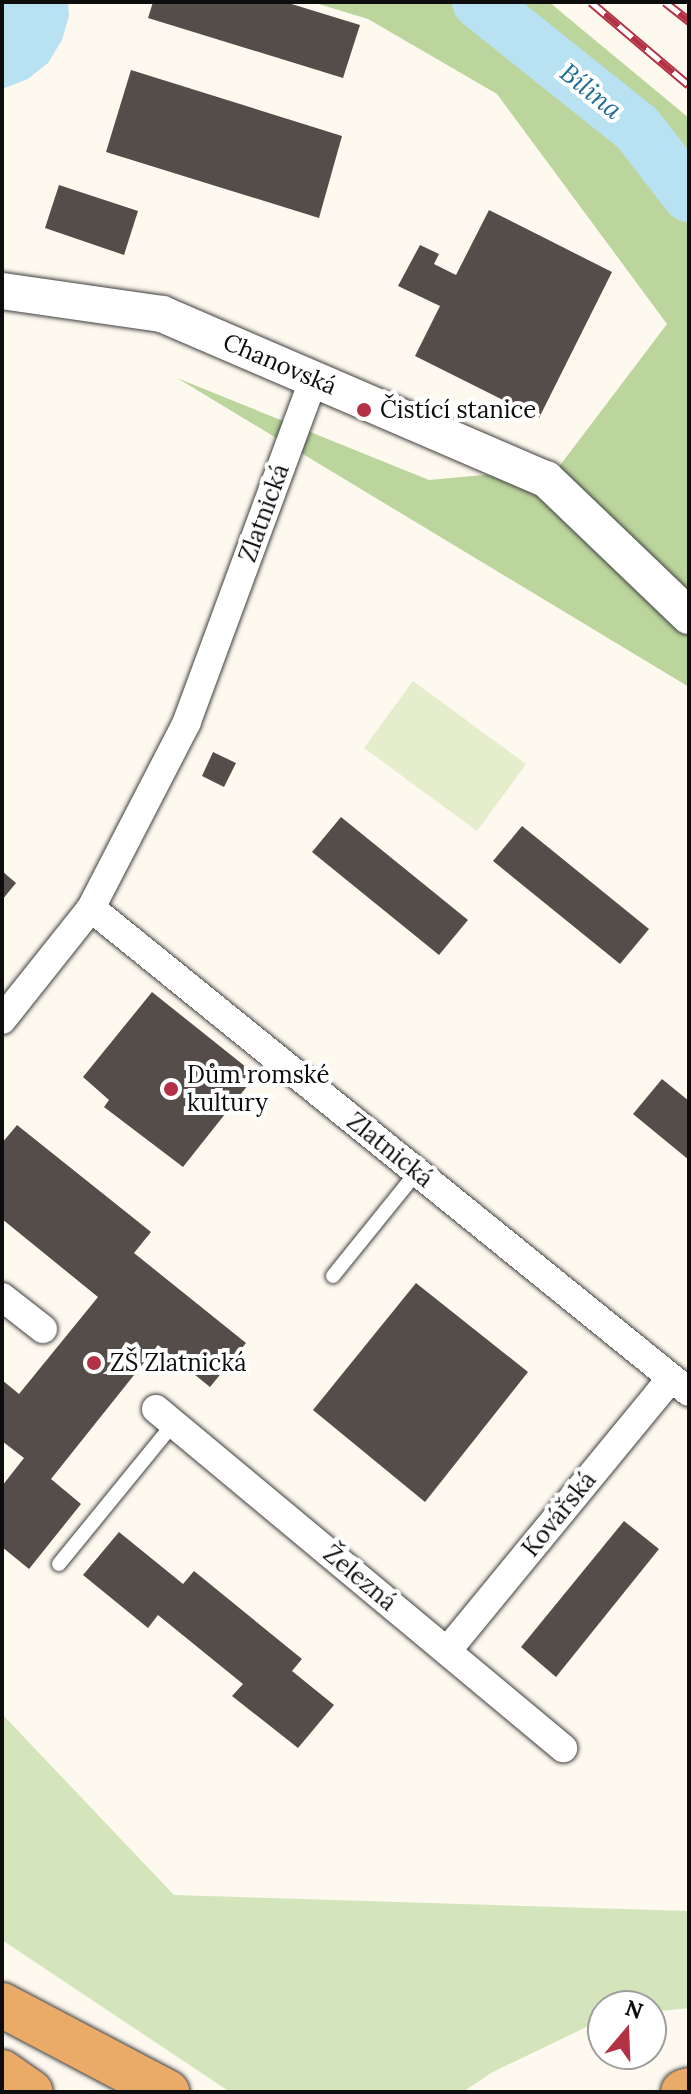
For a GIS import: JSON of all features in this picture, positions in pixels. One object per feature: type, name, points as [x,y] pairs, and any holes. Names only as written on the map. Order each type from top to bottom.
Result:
[{"type":"highway","points":[[2,2007],[137,2092]]},
{"type":"highway","points":[[2,2007],[167,2092]]},
{"type":"highway","points":[[2,2072],[31,2092]]},
{"type":"highway","points":[[683,2092],[689,2090]]},
{"type":"street","name":"Chanovská","points":[[2,291],[162,314],[546,479],[689,616]]},
{"type":"street","name":"Zlatnická","points":[[2,1020],[91,908],[187,722],[314,378]]},
{"type":"street","name":"Zlatnická","points":[[91,908],[680,1385]]},
{"type":"street","points":[[2,1297],[43,1329]]},
{"type":"street","name":"Kovářská","points":[[447,1651],[680,1385]]},
{"type":"street","name":"Železná","points":[[165,1416],[563,1748]]},
{"type":"lane","points":[[333,1276],[417,1172]]},
{"type":"lane","points":[[59,1564],[165,1416]]},
{"type":"green space","points":[[312,2],[549,2],[689,118],[689,687],[177,378],[429,480],[558,468],[667,324],[497,94],[368,19]]},
{"type":"green space","points":[[413,681],[526,764],[477,831],[364,748]]},
{"type":"green space","points":[[2,1714],[174,1895],[689,1911],[689,2008],[667,2010],[667,1990],[587,1990],[587,2027],[491,2073],[463,2092],[230,2092],[2,1940]]},
{"type":"water","points":[[2,2],[68,2],[69,16],[62,40],[48,63],[28,79],[2,89]]},
{"type":"building","points":[[153,2],[285,2],[360,25],[343,78],[148,18]]},
{"type":"building","points":[[131,70],[342,136],[319,218],[106,152]]},
{"type":"building","points":[[59,185],[138,211],[124,255],[45,228]]},
{"type":"building","points":[[489,210],[612,272],[539,418],[415,356],[440,306],[398,286],[420,245],[439,254],[434,264],[456,275]]},
{"type":"building","points":[[213,752],[236,763],[224,787],[202,776]]},
{"type":"building","points":[[341,817],[468,920],[439,955],[312,852]]},
{"type":"building","points":[[522,826],[649,929],[620,964],[493,861]]},
{"type":"building","points":[[2,871],[16,883],[2,900]]},
{"type":"building","name":"Dům romské kultury","points":[[152,992],[256,1075],[183,1167],[104,1107],[109,1100],[83,1077]]},
{"type":"building","points":[[662,1079],[689,1101],[689,1160],[633,1114]]},
{"type":"building","name":"ZŠ Zlatnická","points":[[17,1125],[151,1232],[134,1253],[246,1343],[210,1387],[158,1345],[51,1479],[81,1504],[29,1569],[2,1547],[2,1486],[24,1458],[2,1441],[2,1380],[19,1394],[98,1297],[2,1219],[2,1143]]},
{"type":"building","points":[[416,1283],[528,1372],[425,1502],[313,1410]]},
{"type":"building","points":[[624,1521],[659,1549],[556,1677],[521,1647]]},
{"type":"building","points":[[119,1532],[183,1584],[194,1571],[302,1659],[292,1671],[334,1705],[298,1748],[232,1696],[243,1684],[158,1615],[148,1628],[83,1575]]},
{"type":"waterway","name":"Bílina","points":[[479,2],[637,128],[689,195]]},
{"type":"railway","points":[[591,2],[689,85]]},
{"type":"railway","points":[[665,2],[689,21]]},
{"type":"place","name":"Čistící stanice","points":[[364,410]]},
{"type":"place","name":"Dům romské kultury","points":[[171,1089]]},
{"type":"place","name":"ZŠ Zlatnická","points":[[94,1363]]}]
